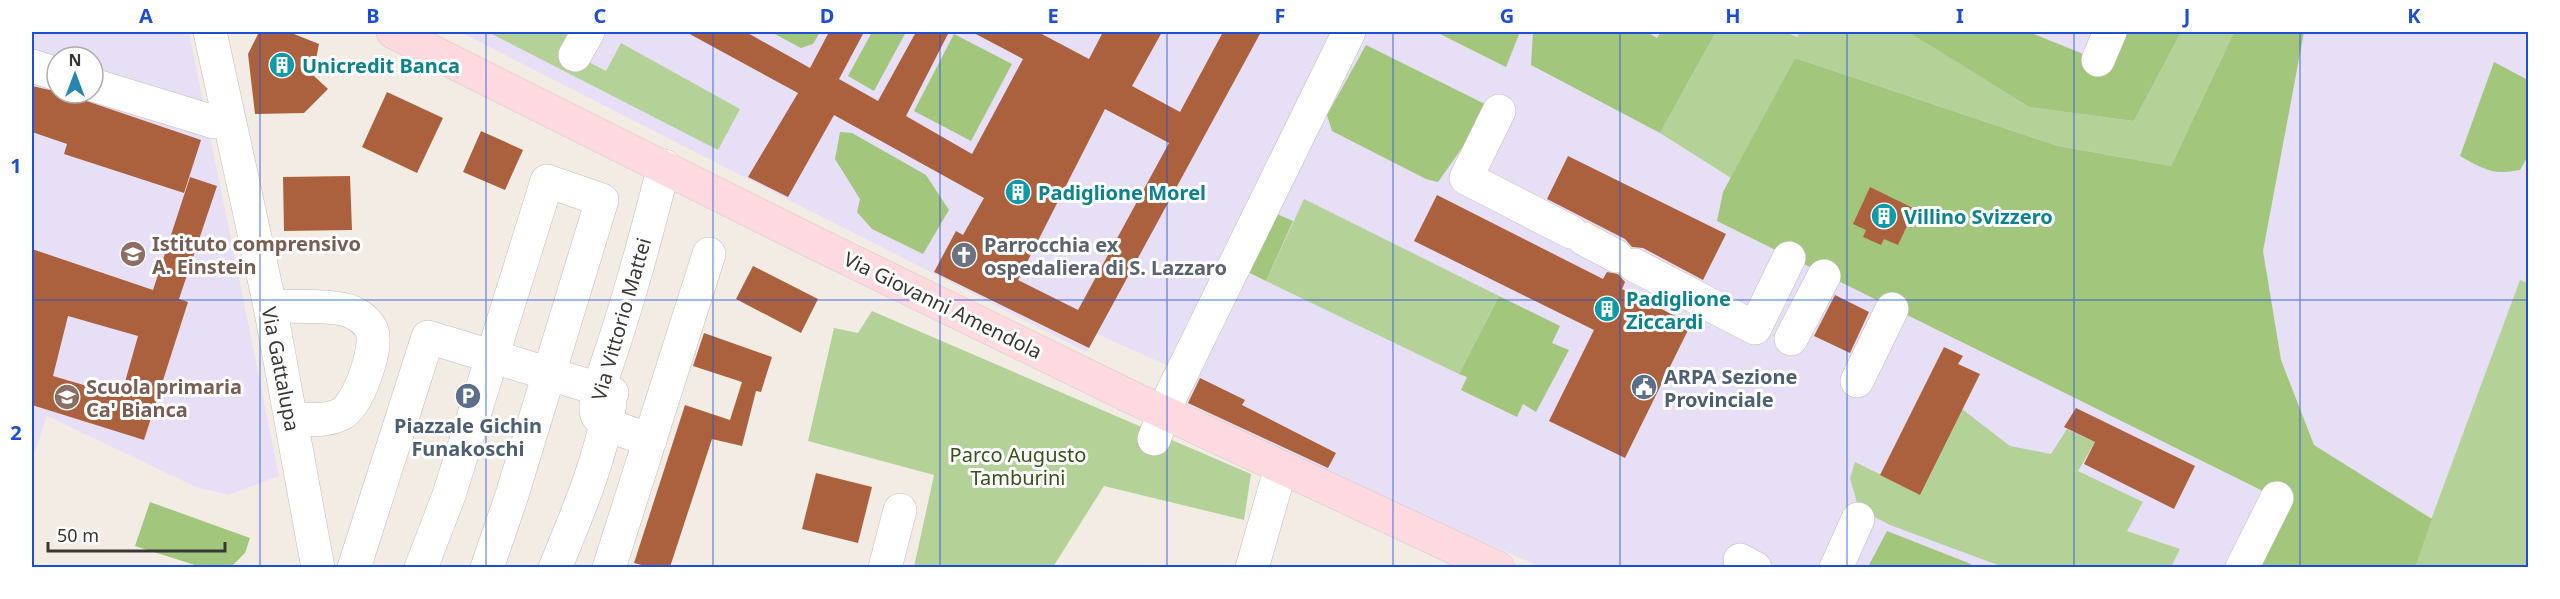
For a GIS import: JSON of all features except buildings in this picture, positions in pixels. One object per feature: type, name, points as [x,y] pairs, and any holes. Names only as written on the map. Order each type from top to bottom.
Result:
[{"type":"main road","name":"Via Giovanni Amendola","points":[[393,32],[821,246],[1159,426],[1281,467],[1498,567]]},
{"type":"street","name":"Via Gattalupa","points":[[210,32],[270,306],[318,567]]},
{"type":"street","points":[[1159,426],[1346,33]]},
{"type":"street","points":[[105,89],[214,122],[228,118]]},
{"type":"street","points":[[1499,111],[1466,178],[1755,328],[1789,258]]},
{"type":"street","name":"Via Vittorio Mattei","points":[[650,440],[606,402],[622,320],[664,166]]},
{"type":"street","points":[[421,567],[449,495],[547,181],[602,200],[487,567]]},
{"type":"street","points":[[609,567],[710,254]]},
{"type":"street","points":[[1791,339],[1824,276]]},
{"type":"street","points":[[270,306],[351,311],[364,319],[372,331],[373,344],[356,399],[351,408],[340,415],[328,418],[291,419]]},
{"type":"street","points":[[1857,381],[1892,309]]},
{"type":"street","points":[[354,567],[428,337],[549,374],[606,402],[580,509],[555,567]]},
{"type":"street","points":[[1252,567],[1281,467]]},
{"type":"street","points":[[2242,567],[2277,498]]},
{"type":"street","points":[[885,567],[900,510]]},
{"type":"street","points":[[1836,567],[1858,519]]},
{"type":"shaded area","name":"Istituto comprensivo A. Einstein","points":[[32,32],[189,32],[279,476],[228,495],[196,487],[47,416],[32,461]]},
{"type":"shaded area","points":[[460,32],[2528,32],[2528,283],[2520,281],[2413,567],[1541,567],[1326,473],[1185,402],[1195,378],[1097,334],[1087,352]]},
{"type":"green space","points":[[488,32],[588,32],[575,55],[606,71],[621,43],[740,109],[718,150]]},
{"type":"green space","points":[[771,32],[820,32],[813,44],[801,48]]},
{"type":"green space","points":[[872,32],[906,32],[874,91],[848,76]]},
{"type":"green space","points":[[1436,32],[1520,32],[1506,67]]},
{"type":"green space","points":[[1533,32],[1647,32],[1657,38],[1661,32],[1716,32],[1660,133],[1531,65]]},
{"type":"green space","points":[[1716,32],[1785,32],[1797,37],[1800,32],[1908,32],[2029,107],[2134,121],[2181,32],[2234,32],[2171,166],[2058,146],[1795,58],[1731,178],[1660,133]]},
{"type":"green space","points":[[1908,32],[2029,32],[2098,60],[2110,32],[2181,32],[2134,121],[2029,107]]},
{"type":"green space","points":[[2234,32],[2304,32],[2263,251],[2281,360],[2314,445],[2432,519],[2415,567],[2253,567],[2277,498],[1717,221],[1723,192],[1795,58],[2058,146],[2171,166]]},
{"type":"green space","points":[[954,34],[1012,64],[971,141],[914,111]]},
{"type":"green space","points":[[1366,45],[1491,107],[1438,182],[1426,179],[1332,131],[1327,115]]},
{"type":"green space","points":[[2494,62],[2528,80],[2528,156],[2520,170],[2502,172],[2489,170],[2460,156]]},
{"type":"green space","points":[[840,132],[852,133],[926,175],[949,210],[923,254],[872,229],[857,212],[860,199],[835,159]]},
{"type":"green space","points":[[1304,199],[1499,296],[1459,374],[1266,281]]},
{"type":"green space","points":[[1268,210],[1293,221],[1266,281],[1242,269]]},
{"type":"green space","points":[[2520,280],[2528,283],[2528,567],[2413,568]]},
{"type":"green space","points":[[1499,296],[1560,326],[1552,343],[1569,350],[1536,412],[1523,404],[1517,417],[1461,390],[1467,377],[1459,374]]},
{"type":"green space","name":"Parco Augusto Tamburini","points":[[872,311],[1251,474],[1244,520],[1104,486],[1053,567],[914,567],[934,475],[808,441],[834,328],[858,333]]},
{"type":"green space","points":[[1962,409],[2010,446],[2051,454],[2067,429],[2095,442],[2078,471],[2143,502],[2127,531],[2180,549],[2171,567],[2003,567],[1890,525],[1867,513],[1857,503],[1850,478],[1855,462],[1920,494]]},
{"type":"green space","points":[[150,502],[250,538],[245,553],[233,565],[201,567],[135,546]]},
{"type":"green space","points":[[1887,531],[1971,564],[1970,568],[1868,567]]},
{"type":"place","name":"Unicredit Banca","points":[[282,65]]},
{"type":"place","name":"Padiglione Morel","points":[[1018,192]]},
{"type":"place","name":"Villino Svizzero","points":[[1884,216]]},
{"type":"place","name":"Istituto comprensivo A. Einstein","points":[[133,254]]},
{"type":"place","name":"Parrocchia ex ospedaliera di S. Lazzaro","points":[[964,255]]},
{"type":"place","name":"Padiglione Ziccardi","points":[[1607,309]]},
{"type":"place","name":"ARPA Sezione Provinciale","points":[[1644,387]]},
{"type":"place","name":"Piazzale Gichin Funakoschi","points":[[468,396]]},
{"type":"place","name":"Scuola primaria Ca' Bianca","points":[[67,397]]}]
